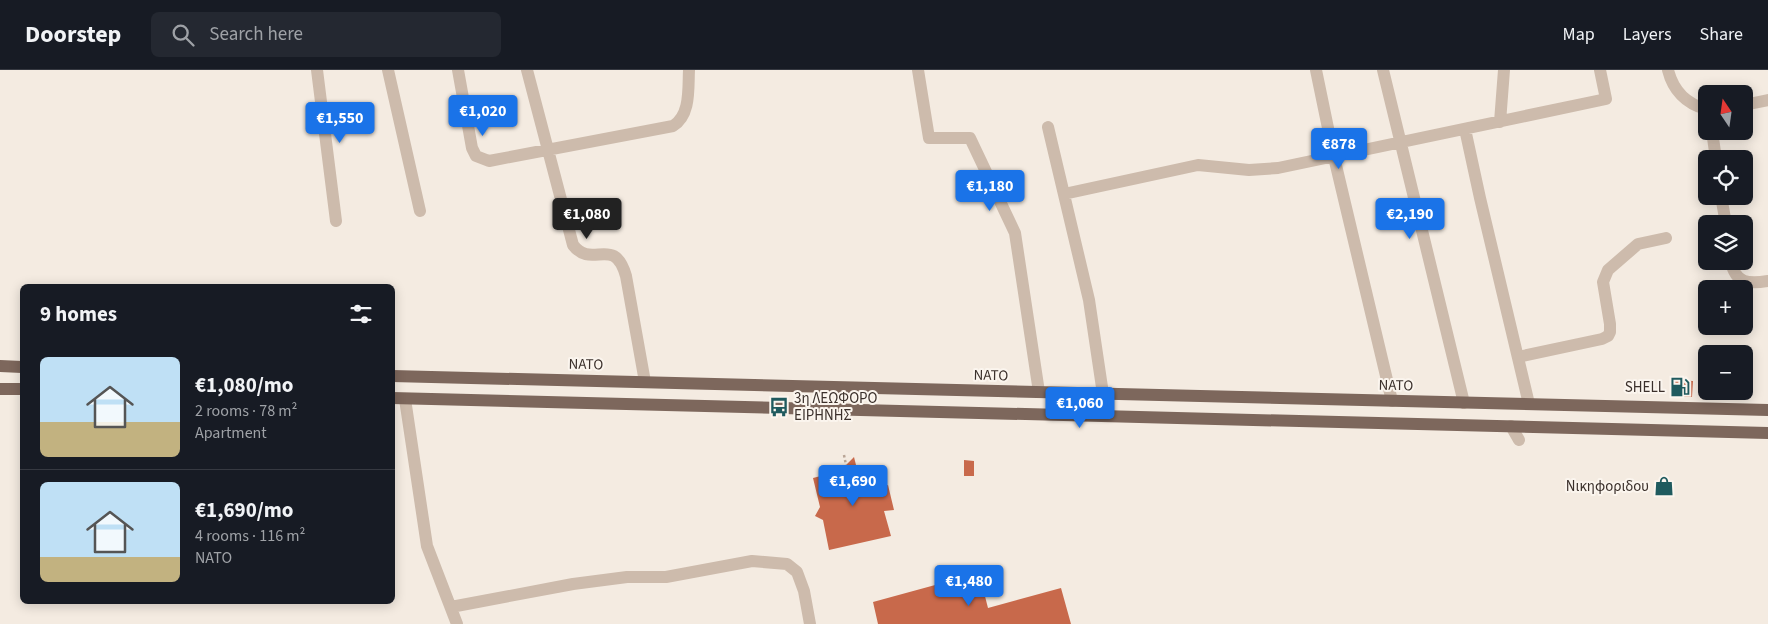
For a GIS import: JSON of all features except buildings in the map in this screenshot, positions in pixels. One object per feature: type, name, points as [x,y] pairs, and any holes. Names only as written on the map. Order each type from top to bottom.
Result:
[{"type":"main road","points":[[0,366],[20,366]]},
{"type":"main road","name":"ΝΑΤΟ","points":[[395,376],[1768,410]]},
{"type":"main road","points":[[0,389],[20,389]]},
{"type":"main road","points":[[399,399],[1768,433]]},
{"type":"street","points":[[317,70],[336,221]]},
{"type":"street","points":[[388,70],[420,211]]},
{"type":"street","points":[[458,70],[470,143],[476,156],[488,161],[673,126],[680,121],[685,113],[689,70]]},
{"type":"street","points":[[527,70],[573,245],[579,253],[614,255],[622,262],[646,382]]},
{"type":"street","points":[[918,70],[930,138],[970,138],[1015,233],[1039,392]]},
{"type":"street","points":[[1316,70],[1334,157],[1392,401]]},
{"type":"street","points":[[1383,70],[1464,403]]},
{"type":"street","points":[[1500,122],[1504,70]]},
{"type":"street","points":[[1064,194],[1198,165],[1249,170],[1278,168],[1606,99],[1600,70]]},
{"type":"street","points":[[1668,70],[1677,90],[1685,100],[1698,106]]},
{"type":"street","points":[[1753,103],[1768,100]]},
{"type":"street","points":[[1048,127],[1089,300],[1103,394]]},
{"type":"street","points":[[1465,129],[1529,404]]},
{"type":"street","points":[[1518,357],[1602,340],[1608,336],[1610,324],[1603,290],[1605,275],[1608,270],[1638,244],[1666,238]]},
{"type":"street","points":[[1734,270],[1741,281],[1748,283],[1768,281]]},
{"type":"street","points":[[399,399],[427,546],[458,624]]},
{"type":"street","points":[[1510,426],[1519,440]]},
{"type":"street","points":[[451,607],[573,584],[627,577],[666,577],[752,561],[787,564],[797,572],[804,591],[810,624]]},
{"type":"path","points":[[844,455],[846,465]]},
{"type":"place","name":"SHELL","points":[[1680,387]]},
{"type":"place","name":"3η ΛΕΩΦΟΡΟ ΕΙΡΗΝΗΣ","points":[[779,407]]},
{"type":"place","name":"Νικηφοριδου","points":[[1664,486]]}]
